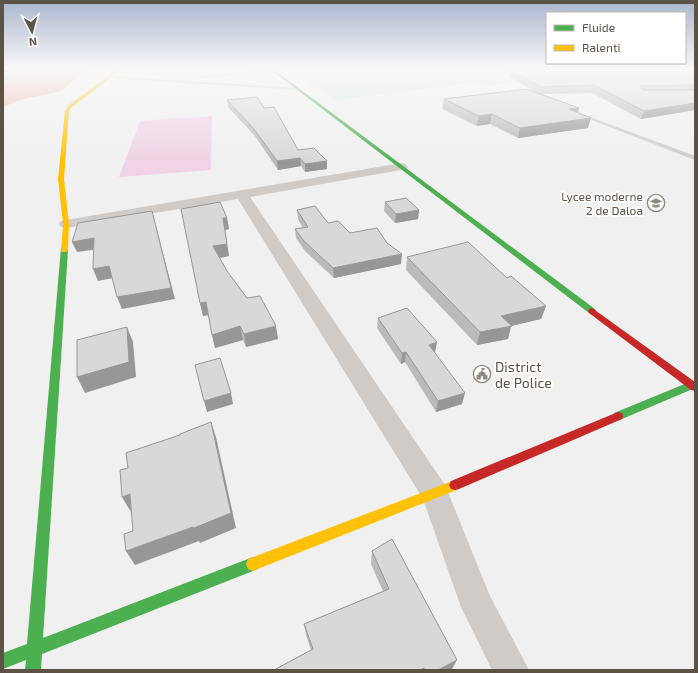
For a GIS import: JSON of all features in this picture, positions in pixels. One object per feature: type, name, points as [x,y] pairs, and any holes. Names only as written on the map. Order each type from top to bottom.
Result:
[{"type":"street","points":[[33,670],[66,224],[60,179],[67,111],[70,106],[78,100]]},
{"type":"street","points":[[314,100],[505,246],[694,386]]},
{"type":"street","points":[[66,224],[402,167]]},
{"type":"street","points":[[242,194],[435,494],[478,607],[511,670]]},
{"type":"street","points":[[3,661],[435,494],[694,386]]},
{"type":"lane","points":[[556,104],[695,158]]},
{"type":"shaded area","points":[[3,100],[19,100],[3,107]]},
{"type":"shaded area","points":[[212,116],[211,170],[119,177],[140,121]]},
{"type":"building","points":[[227,100],[259,100],[264,108],[274,107],[298,150],[314,148],[327,161],[305,164],[300,158],[277,161],[254,129]]},
{"type":"building","points":[[447,100],[558,100],[579,108],[569,109],[591,118],[520,128],[492,114],[479,116]]},
{"type":"building","points":[[624,100],[695,100],[695,103],[644,111]]},
{"type":"building","points":[[406,198],[419,210],[396,214],[385,202]]},
{"type":"building","points":[[220,202],[227,218],[223,218],[227,244],[213,246],[227,271],[247,298],[260,296],[276,326],[244,334],[240,326],[212,335],[206,302],[200,303],[181,209]]},
{"type":"building","points":[[315,206],[328,223],[338,221],[350,233],[377,228],[387,243],[402,254],[333,268],[304,241],[295,229],[308,227],[297,210]]},
{"type":"building","points":[[152,211],[171,288],[117,297],[109,266],[93,269],[94,238],[72,242],[78,223]]},
{"type":"building","points":[[468,242],[507,278],[511,276],[546,306],[501,316],[512,326],[480,332],[407,257]]},
{"type":"building","points":[[407,308],[437,342],[429,345],[465,393],[438,401],[406,352],[402,353],[378,318]]},
{"type":"building","points":[[127,327],[129,362],[77,377],[77,340]]},
{"type":"building","points":[[220,358],[231,393],[204,401],[195,365]]},
{"type":"building","points":[[211,422],[231,513],[194,528],[193,527],[126,551],[124,534],[133,531],[130,494],[122,497],[120,470],[128,468],[126,453],[180,435]]},
{"type":"building","points":[[392,539],[457,660],[438,670],[424,670],[424,668],[420,670],[274,670],[313,649],[304,624],[389,589],[372,551]]},
{"type":"traffic: fast","points":[[313,100],[592,311]]},
{"type":"traffic: fast","points":[[33,670],[64,250]]},
{"type":"traffic: fast","points":[[618,416],[692,385]]},
{"type":"traffic: fast","points":[[3,661],[253,564]]},
{"type":"traffic: slow","points":[[64,250],[66,224],[61,179],[67,111],[70,106],[78,100]]},
{"type":"traffic: slow","points":[[253,564],[455,485]]},
{"type":"traffic: jam","points":[[592,311],[695,387]]},
{"type":"traffic: jam","points":[[455,485],[618,416]]},
{"type":"place","name":"Lycee moderne 2 de Daloa","points":[[656,203]]},
{"type":"place","name":"District de Police","points":[[482,374]]}]
